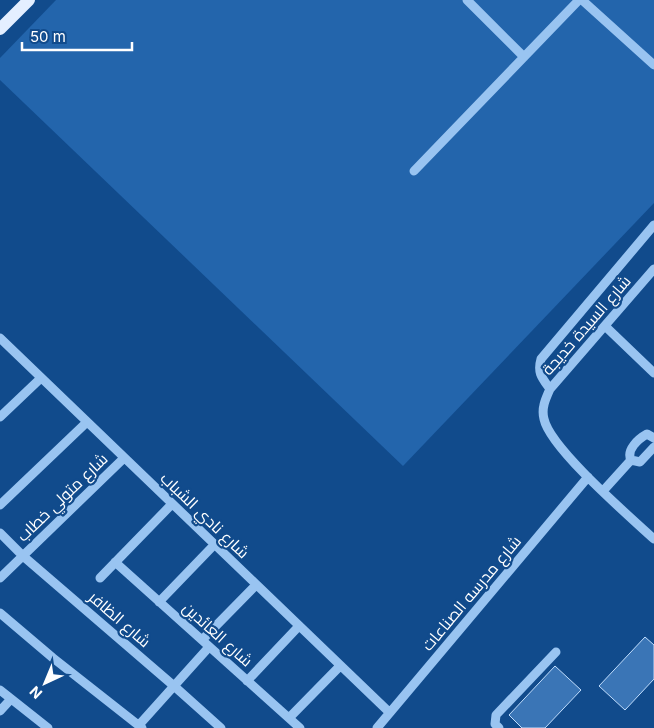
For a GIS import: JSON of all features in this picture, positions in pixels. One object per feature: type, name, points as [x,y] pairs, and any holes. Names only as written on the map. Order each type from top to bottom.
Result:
[{"type":"main road","points":[[0,29],[29,0]]},
{"type":"street","points":[[467,0],[524,56]]},
{"type":"street","points":[[414,171],[580,0],[654,65]]},
{"type":"street","points":[[550,389],[538,368],[541,359],[654,225]]},
{"type":"street","name":"شارع السيدة خديجة","points":[[654,269],[550,389],[544,404],[544,419],[551,436],[588,477],[654,539]]},
{"type":"street","points":[[605,326],[654,373]]},
{"type":"street","name":"شارع نادي الشباب","points":[[0,338],[389,712]]},
{"type":"street","points":[[0,417],[41,378]]},
{"type":"street","points":[[0,505],[87,422]]},
{"type":"street","points":[[631,460],[629,456],[630,451],[642,436],[647,434],[654,438]]},
{"type":"street","points":[[631,460],[640,462],[654,447]]},
{"type":"street","name":"شارع متولي خطاب","points":[[0,578],[124,458]]},
{"type":"street","points":[[603,491],[631,460]]},
{"type":"street","name":"شارع مدرسه الصناعات","points":[[376,728],[588,477]]},
{"type":"street","points":[[100,578],[172,504]]},
{"type":"street","name":"شارع الظافر","points":[[0,533],[23,556],[221,728]]},
{"type":"street","points":[[159,602],[214,544]]},
{"type":"street","name":"شارع العائدين","points":[[115,562],[300,728]]},
{"type":"street","points":[[0,613],[53,658],[141,726],[206,644],[256,586]]},
{"type":"street","points":[[248,681],[299,626]]},
{"type":"street","points":[[498,728],[494,719],[496,715],[556,652]]},
{"type":"street","points":[[289,718],[340,666]]},
{"type":"street","points":[[0,690],[48,728]]},
{"type":"street","points":[[0,711],[11,699]]},
{"type":"shaded area","points":[[56,0],[654,0],[654,203],[403,466],[0,80],[0,58]]},
{"type":"building","points":[[645,637],[654,645],[654,679],[625,710],[599,686]]},
{"type":"building","points":[[555,666],[581,690],[545,728],[522,728],[509,715]]}]
